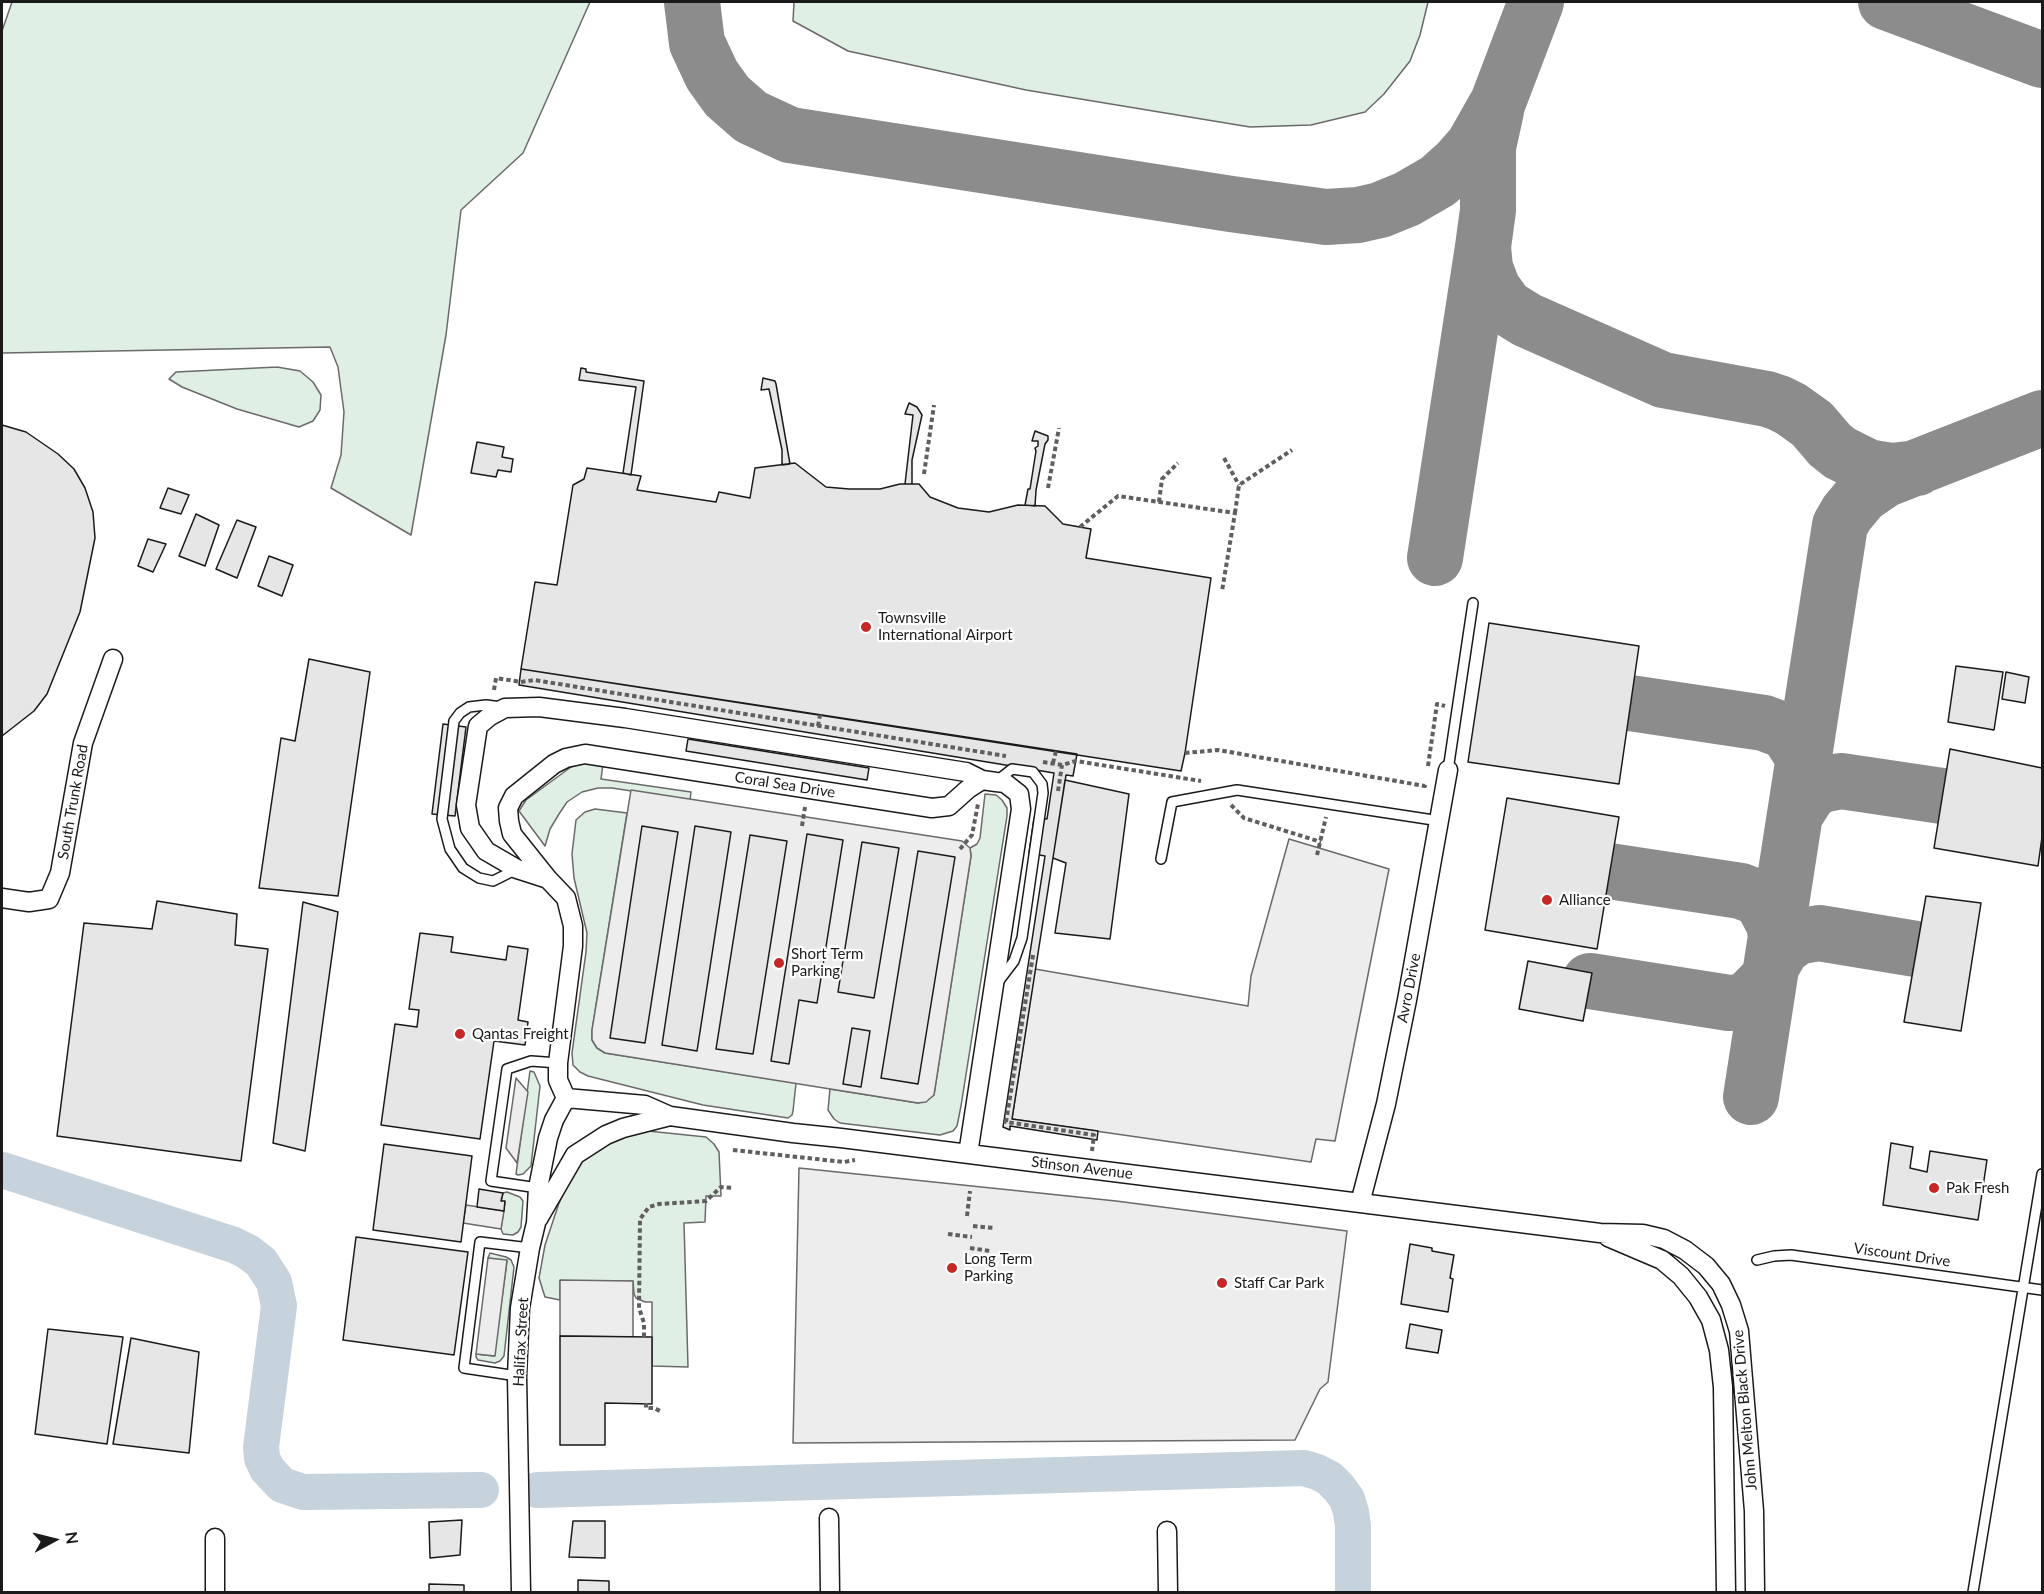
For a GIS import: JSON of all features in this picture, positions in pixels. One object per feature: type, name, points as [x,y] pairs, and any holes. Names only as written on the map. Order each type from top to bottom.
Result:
[{"type":"street","name":"South Trunk Road","points":[[2,898],[29,902],[49,899],[60,873],[83,743],[114,659]]},
{"type":"street","points":[[548,879],[517,869],[486,851],[470,828],[466,805],[477,726],[505,708],[539,707],[625,717],[966,772],[989,781],[1005,783],[1013,788],[1019,794],[1021,809],[968,1154]]},
{"type":"street","name":"Coral Sea Drive","points":[[566,1098],[558,1080],[558,1063],[573,946],[573,926],[566,898],[512,834],[508,808],[514,796],[554,764],[585,754],[932,808],[949,806],[968,789],[989,781]]},
{"type":"street","name":"Avro Drive","points":[[1359,1203],[1386,1104],[1448,770]]},
{"type":"street","name":"Stinson Avenue","points":[[566,1098],[645,1105],[670,1116],[783,1132],[1600,1233]]},
{"type":"street","name":"Halifax Street","points":[[521,1593],[518,1376],[520,1308],[530,1248],[537,1223],[538,1188],[548,1138],[554,1120],[566,1098]]},
{"type":"street","points":[[537,1223],[575,1155],[592,1143],[623,1128],[670,1116]]},
{"type":"street","name":"John Melton Black Drive","points":[[1600,1233],[1669,1265],[1687,1282],[1711,1320],[1719,1350],[1723,1387],[1726,1593]]},
{"type":"street","name":"John Melton Black Drive","points":[[1600,1233],[1643,1234],[1664,1239],[1685,1250],[1706,1266],[1721,1284],[1731,1305],[1739,1331],[1743,1358],[1754,1511],[1755,1593]]},
{"type":"street","points":[[829,1518],[830,1593]]},
{"type":"street","points":[[1167,1531],[1168,1593]]},
{"type":"street","points":[[215,1538],[215,1593]]},
{"type":"lane","points":[[1448,770],[1473,603]]},
{"type":"lane","points":[[505,708],[486,705],[469,706],[454,721],[442,819],[450,849],[463,868],[479,878],[493,881],[517,869]]},
{"type":"lane","points":[[989,781],[1012,769],[1033,772],[1042,784],[1043,793],[1022,938],[1014,961],[993,989]]},
{"type":"lane","points":[[1161,859],[1172,802],[1237,790],[1440,821]]},
{"type":"lane","points":[[538,1188],[491,1181],[507,1070],[531,1061],[558,1063]]},
{"type":"lane","points":[[1973,1593],[2043,1174]]},
{"type":"lane","points":[[518,1376],[464,1368],[480,1242],[530,1248]]},
{"type":"lane","name":"Viscount Drive","points":[[1757,1260],[1791,1255],[2043,1290]]},
{"type":"path","points":[[924,474],[934,405]]},
{"type":"path","points":[[1048,488],[1059,428]]},
{"type":"path","points":[[1239,485],[1292,450]]},
{"type":"path","points":[[1222,591],[1239,485],[1224,458]]},
{"type":"path","points":[[1159,502],[1162,479],[1178,463]]},
{"type":"path","points":[[1080,527],[1118,496],[1234,513]]},
{"type":"path","points":[[494,690],[496,678],[521,682],[534,680],[1006,756]]},
{"type":"path","points":[[1185,753],[1218,750],[1425,786],[1437,704],[1457,708]]},
{"type":"path","points":[[1053,764],[1056,751]]},
{"type":"path","points":[[1042,762],[1062,765],[1057,800]]},
{"type":"path","points":[[1317,855],[1329,804]]},
{"type":"path","points":[[1034,949],[1006,1122],[1094,1135],[1089,1169]]},
{"type":"path","points":[[644,1337],[644,1323],[639,1308],[640,1219],[649,1207],[659,1204],[705,1201],[721,1187],[734,1188]]},
{"type":"path","points":[[967,1216],[970,1191]]},
{"type":"path","points":[[973,1226],[994,1228]]},
{"type":"path","points":[[948,1234],[972,1237]]},
{"type":"path","points":[[970,1248],[990,1251]]},
{"type":"path","points":[[646,1403],[646,1407],[662,1412]]},
{"type":"green space","points":[[12,2],[590,2],[523,153],[461,210],[446,335],[411,535],[331,488],[341,455],[344,412],[338,367],[330,347],[2,353],[2,31]]},
{"type":"green space","points":[[794,2],[1428,2],[1420,35],[1410,61],[1384,94],[1365,112],[1311,125],[1250,127],[1026,90],[848,51],[793,21]]},
{"type":"green space","points":[[277,367],[300,371],[313,382],[321,395],[320,410],[313,421],[299,427],[237,409],[182,387],[169,379],[176,372]]},
{"type":"green space","points":[[582,762],[603,764],[601,779],[691,792],[690,800],[612,788],[598,788],[582,792],[567,802],[550,829],[545,846],[519,811],[526,800],[571,767]]},
{"type":"green space","points":[[985,794],[996,795],[1002,800],[1007,808],[1007,816],[957,1126],[953,1131],[940,1135],[840,1123],[828,1110],[830,1089],[918,1103],[934,1095],[971,856],[970,848],[977,844],[980,838]]},
{"type":"green space","points":[[595,809],[627,813],[592,1040],[597,1048],[605,1053],[796,1083],[793,1111],[788,1118],[703,1105],[588,1076],[573,1065],[572,1053],[587,933],[574,878],[572,854],[576,820],[585,812]]},
{"type":"green space","points":[[530,1071],[534,1072],[540,1086],[531,1166],[523,1174],[518,1175],[516,1174]]},
{"type":"green space","points":[[648,1131],[706,1137],[719,1152],[721,1196],[706,1196],[705,1222],[684,1223],[688,1367],[652,1366],[652,1302],[636,1298],[633,1281],[560,1281],[560,1300],[545,1297],[539,1278],[545,1245],[559,1203],[577,1166],[587,1155],[621,1136]]},
{"type":"green space","points":[[507,1192],[520,1197],[523,1201],[521,1227],[513,1235],[503,1234],[501,1229],[505,1202],[501,1201],[503,1193]]},
{"type":"green space","points":[[490,1253],[506,1257],[511,1260],[514,1267],[504,1356],[495,1363],[478,1360],[476,1357],[476,1354],[494,1356],[507,1261],[488,1258]]},
{"type":"shaded area","name":"Short Term Parking","points":[[631,790],[962,841],[970,848],[971,856],[934,1095],[926,1102],[918,1103],[605,1053],[597,1048],[592,1040],[592,1030]]},
{"type":"shaded area","points":[[1289,839],[1389,869],[1335,1141],[1316,1139],[1311,1162],[1012,1119],[1035,969],[1248,1006],[1251,976]]},
{"type":"shaded area","points":[[516,1078],[528,1092],[517,1163],[506,1148]]},
{"type":"shaded area","name":"Long Term Parking","points":[[799,1168],[1116,1201],[1347,1231],[1328,1382],[1320,1389],[1295,1440],[793,1443]]},
{"type":"shaded area","points":[[466,1205],[504,1211],[501,1229],[463,1223]]},
{"type":"shaded area","points":[[488,1258],[507,1260],[495,1356],[476,1354]]},
{"type":"shaded area","points":[[560,1280],[633,1281],[633,1337],[560,1336]]},
{"type":"building","points":[[581,368],[586,369],[586,372],[644,381],[631,475],[623,473],[636,387],[579,380]]},
{"type":"building","points":[[763,378],[775,381],[776,384],[790,464],[782,465],[782,450],[769,389],[761,390]]},
{"type":"building","points":[[909,403],[917,407],[922,415],[912,460],[912,484],[905,484],[913,415],[905,414]]},
{"type":"building","points":[[2,425],[26,432],[58,454],[74,469],[85,488],[93,512],[95,538],[80,612],[47,694],[34,711],[2,736]]},
{"type":"building","points":[[1035,431],[1048,436],[1048,440],[1045,444],[1035,506],[1025,505],[1028,489],[1030,489],[1035,448],[1038,446],[1038,441],[1032,441]]},
{"type":"building","points":[[477,442],[504,447],[502,457],[513,459],[511,472],[498,470],[496,477],[471,473]]},
{"type":"building","name":"Townsville International Airport","points":[[795,463],[826,487],[880,489],[900,484],[919,484],[930,497],[958,508],[989,512],[1018,505],[1045,506],[1063,524],[1091,529],[1086,558],[1211,578],[1181,771],[521,669],[535,582],[557,585],[573,485],[584,479],[587,468],[641,476],[637,490],[716,502],[719,492],[750,498],[755,468]]},
{"type":"building","points":[[168,488],[189,495],[181,514],[160,508]]},
{"type":"building","points":[[196,514],[219,525],[205,566],[179,556]]},
{"type":"building","points":[[237,520],[256,527],[237,578],[216,569]]},
{"type":"building","points":[[148,539],[166,544],[153,572],[138,566]]},
{"type":"building","points":[[269,556],[293,565],[282,596],[258,586]]},
{"type":"building","points":[[1489,623],[1639,646],[1619,784],[1468,762]]},
{"type":"building","points":[[309,659],[370,672],[338,896],[259,888],[281,738],[295,741]]},
{"type":"building","points":[[1956,666],[2003,672],[1994,730],[1948,722]]},
{"type":"building","points":[[521,669],[1077,754],[1073,776],[1066,775],[1012,1119],[1098,1131],[1097,1140],[1010,1126],[1010,1130],[1003,1127],[1045,856],[1029,853],[1034,818],[1047,819],[1054,773],[519,685]]},
{"type":"building","points":[[2006,672],[2029,677],[2025,703],[2002,699]]},
{"type":"building","points":[[443,724],[466,727],[455,816],[432,814]]},
{"type":"building","points":[[688,739],[869,768],[867,780],[686,751]]},
{"type":"building","points":[[1950,749],[2042,768],[2042,837],[2038,866],[1934,848]]},
{"type":"building","points":[[1065,780],[1129,794],[1110,939],[1055,933],[1066,863],[1053,858]]},
{"type":"building","name":"Alliance","points":[[1507,798],[1619,817],[1597,949],[1485,930]]},
{"type":"building","points":[[642,826],[678,832],[645,1043],[610,1038]]},
{"type":"building","points":[[695,826],[731,832],[697,1051],[662,1045]]},
{"type":"building","points":[[807,834],[843,840],[817,1003],[799,1000],[789,1064],[771,1061]]},
{"type":"building","points":[[750,835],[787,841],[753,1054],[716,1049]]},
{"type":"building","points":[[862,842],[899,848],[874,998],[838,992]]},
{"type":"building","points":[[918,851],[955,857],[918,1084],[881,1078]]},
{"type":"building","points":[[1926,896],[1981,903],[1961,1031],[1904,1022]]},
{"type":"building","points":[[157,901],[237,914],[235,945],[268,949],[241,1161],[57,1136],[84,923],[152,929]]},
{"type":"building","points":[[303,902],[338,912],[305,1151],[273,1143]]},
{"type":"building","name":"Qantas Freight","points":[[420,933],[453,937],[451,952],[506,960],[508,946],[528,949],[518,1020],[528,1022],[525,1045],[494,1041],[480,1139],[381,1125],[395,1024],[417,1027],[419,1010],[409,1009]]},
{"type":"building","points":[[1528,961],[1592,973],[1583,1021],[1519,1009]]},
{"type":"building","points":[[852,1028],[870,1031],[861,1087],[843,1084]]},
{"type":"building","name":"Pak Fresh","points":[[1891,1143],[1913,1147],[1910,1168],[1927,1172],[1930,1151],[1987,1160],[1978,1220],[1883,1205]]},
{"type":"building","points":[[384,1144],[472,1156],[461,1242],[373,1230]]},
{"type":"building","points":[[479,1189],[503,1193],[501,1201],[505,1201],[504,1211],[477,1207]]},
{"type":"building","points":[[356,1237],[468,1252],[454,1355],[343,1340]]},
{"type":"building","points":[[1410,1244],[1454,1255],[1448,1312],[1401,1304]]},
{"type":"building","points":[[1410,1324],[1442,1330],[1438,1353],[1406,1348]]},
{"type":"building","points":[[48,1329],[123,1337],[107,1444],[35,1434]]},
{"type":"building","points":[[560,1336],[652,1337],[652,1404],[605,1403],[605,1445],[560,1445]]},
{"type":"building","points":[[131,1338],[199,1352],[189,1453],[113,1444]]},
{"type":"building","points":[[462,1520],[460,1555],[430,1558],[429,1522]]},
{"type":"building","points":[[573,1521],[605,1521],[605,1558],[569,1557]]},
{"type":"building","points":[[578,1580],[609,1581],[609,1592],[578,1592]]},
{"type":"building","points":[[429,1584],[464,1585],[464,1592],[429,1592]]},
{"type":"waterway","points":[[2,1170],[234,1245],[261,1262],[274,1282],[279,1306],[261,1447],[262,1458],[267,1469],[282,1485],[303,1492],[481,1490]]},
{"type":"waterway","points":[[537,1490],[1304,1468],[1329,1478],[1347,1499],[1353,1526],[1353,1592]]},
{"type":"taxiway","points":[[692,2],[697,43],[712,75],[727,96],[751,117],[790,135],[1326,217],[1358,215],[1380,210],[1407,199],[1438,181],[1458,163],[1473,146],[1498,102],[1536,2]]},
{"type":"taxiway","points":[[1886,2],[2042,60]]},
{"type":"taxiway","points":[[1435,558],[1483,247],[1488,210],[1488,147],[1496,111]]},
{"type":"taxiway","points":[[1483,247],[1485,268],[1493,289],[1506,307],[1527,320],[1663,380],[1779,403],[1812,424],[1840,453],[1868,467],[1892,471],[1917,468]]},
{"type":"taxiway","points":[[1751,1097],[1840,525],[1862,495],[1884,480],[2042,418]]},
{"type":"taxiway","points":[[1630,703],[1764,723],[1789,735],[1800,752],[1803,763]]},
{"type":"taxiway","points":[[1795,815],[1809,793],[1821,785],[1841,781],[1942,796]]},
{"type":"taxiway","points":[[1609,871],[1741,891],[1756,897],[1763,903],[1774,924],[1776,937]]},
{"type":"taxiway","points":[[1772,965],[1782,948],[1797,937],[1819,933],[1916,949]]},
{"type":"taxiway","points":[[1590,981],[1729,1003],[1740,1002],[1750,997],[1765,982],[1770,973]]},
{"type":"place","name":"Townsville International Airport","points":[[866,627]]},
{"type":"place","name":"Alliance","points":[[1547,900]]},
{"type":"place","name":"Short Term Parking","points":[[779,963]]},
{"type":"place","name":"Qantas Freight","points":[[460,1034]]},
{"type":"place","name":"Pak Fresh","points":[[1934,1188]]},
{"type":"place","name":"Long Term Parking","points":[[952,1268]]},
{"type":"place","name":"Staff Car Park","points":[[1222,1283]]}]
